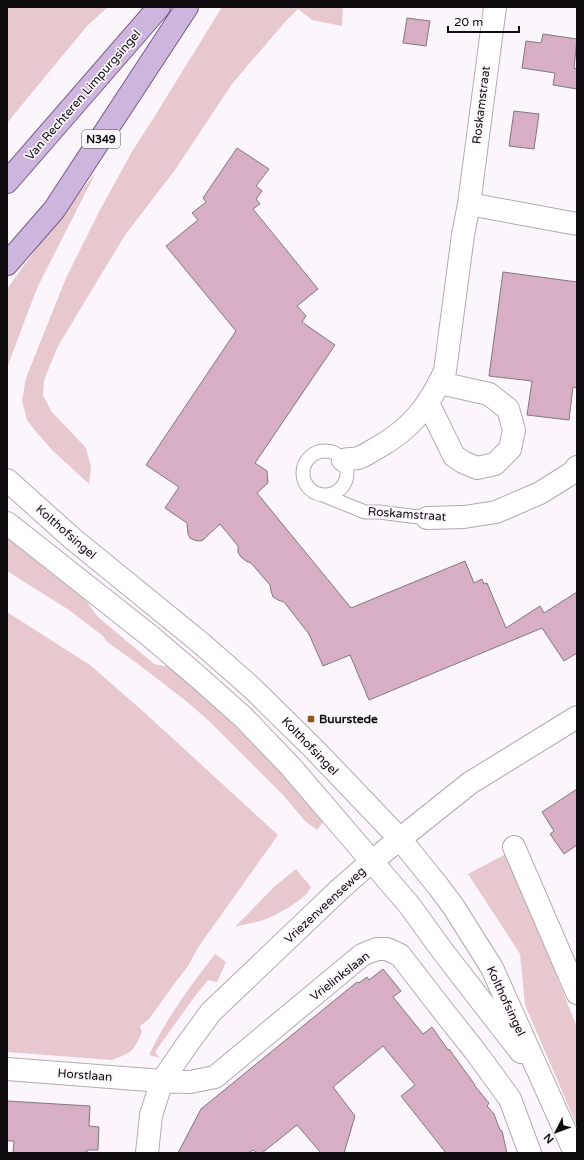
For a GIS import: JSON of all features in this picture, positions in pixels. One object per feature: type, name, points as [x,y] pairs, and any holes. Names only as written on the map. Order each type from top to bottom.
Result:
[{"type":"main road","name":"Van Rechteren Limpurgsingel","points":[[7,182],[159,7]]},
{"type":"main road","name":"N349","points":[[7,264],[54,210],[187,7]]},
{"type":"street","name":"Roskamstraat","points":[[343,460],[358,458],[390,441],[418,416],[436,392],[445,371],[463,235],[469,204],[494,7]]},
{"type":"street","points":[[469,204],[577,224]]},
{"type":"street","points":[[428,403],[454,456],[463,462],[477,468],[495,464],[510,449],[514,430],[508,409],[489,394],[440,383]]},
{"type":"street","name":"Roskamstraat","points":[[427,518],[464,517],[496,512],[540,493],[572,473],[577,467]]},
{"type":"street","name":"Kolthofsingel","points":[[7,480],[73,539],[202,644],[252,688],[315,750],[400,839],[449,901],[492,968],[575,1153]]},
{"type":"street","name":"Kolthofsingel","points":[[7,522],[150,636],[243,717],[290,767],[410,906],[506,1034],[539,1072]]},
{"type":"street","name":"Vriezenveenseweg","points":[[147,1153],[151,1115],[162,1081],[211,1012],[371,862],[470,783],[577,717]]},
{"type":"street","points":[[514,847],[577,993]]},
{"type":"street","name":"Vrielinkslaan","points":[[162,1081],[190,1082],[215,1077],[362,956],[377,949],[387,949],[400,955],[475,1051],[510,1099],[530,1153]]},
{"type":"street","name":"Horstlaan","points":[[7,1069],[162,1081]]},
{"type":"lane","points":[[324,451],[331,452],[343,460],[347,474],[346,481],[337,492],[324,496],[316,494],[310,490],[303,477],[303,469],[306,462],[311,456],[324,451]]},
{"type":"lane","name":"Roskamstraat","points":[[324,496],[365,512],[379,512],[427,518]]},
{"type":"shaded area","points":[[7,7],[108,7],[87,26],[7,123]]},
{"type":"shaded area","points":[[222,7],[343,7],[342,26],[312,20],[298,9],[284,23],[232,84],[175,170],[125,235],[58,346],[44,380],[43,395],[51,411],[86,448],[91,467],[89,484],[53,451],[27,420],[22,401],[26,378],[66,278],[101,208],[133,150]]},
{"type":"shaded area","points":[[96,172],[38,286],[7,368],[7,289]]},
{"type":"shaded area","points":[[7,534],[78,590],[98,617],[154,664],[170,667],[230,721],[288,778],[324,821],[317,830],[305,821],[284,796],[208,720],[186,701],[106,641],[103,636],[69,610],[7,571]]},
{"type":"shaded area","points":[[7,612],[90,665],[145,713],[278,835],[199,946],[188,966],[149,1019],[140,1026],[142,1032],[134,1048],[128,1053],[112,1060],[7,1052]]},
{"type":"shaded area","points":[[506,854],[577,1027],[577,1126],[525,1005],[520,954],[468,874]]},
{"type":"shaded area","points":[[296,869],[311,887],[304,896],[292,906],[271,917],[258,922],[235,927],[274,887]]},
{"type":"shaded area","points":[[215,954],[226,962],[217,982],[208,980],[192,1000],[155,1052],[160,1058],[149,1055],[179,1003]]},
{"type":"building","points":[[407,18],[430,21],[426,46],[403,43]]},
{"type":"building","points":[[543,34],[577,39],[574,68],[577,69],[577,89],[553,85],[555,73],[522,68],[526,41],[541,43]]},
{"type":"building","points":[[514,111],[539,114],[534,149],[509,146]]},
{"type":"building","points":[[237,148],[269,169],[256,186],[262,191],[256,199],[260,204],[253,209],[318,289],[297,306],[306,316],[302,322],[335,345],[255,463],[267,471],[268,483],[257,493],[351,608],[465,561],[474,583],[482,579],[484,584],[487,583],[506,628],[540,606],[544,613],[577,592],[577,653],[564,661],[542,628],[369,700],[350,655],[323,666],[309,634],[284,602],[273,597],[270,585],[251,563],[241,557],[238,552],[238,546],[220,524],[203,540],[194,540],[190,538],[188,534],[187,523],[165,508],[179,487],[146,465],[236,331],[166,246],[198,220],[192,213],[206,202],[203,198]]},
{"type":"building","points":[[503,272],[577,282],[577,388],[573,387],[569,420],[527,415],[532,381],[489,376]]},
{"type":"building","points":[[577,789],[577,845],[564,854],[550,834],[554,831],[542,812]]},
{"type":"building","points":[[383,969],[401,991],[393,997],[423,1034],[432,1027],[489,1103],[487,1106],[494,1114],[500,1130],[502,1131],[507,1153],[446,1153],[401,1096],[415,1085],[383,1046],[333,1087],[355,1116],[344,1153],[321,1153],[297,1125],[262,1153],[257,1153],[253,1150],[248,1153],[178,1153],[201,1109],[357,982],[359,983],[367,977],[369,980]]},
{"type":"building","points":[[7,1101],[90,1106],[89,1126],[99,1127],[98,1150],[87,1150],[87,1153],[13,1153],[14,1141],[7,1141]]},
{"type":"place","name":"Buurstede","points":[[311,719]]}]
